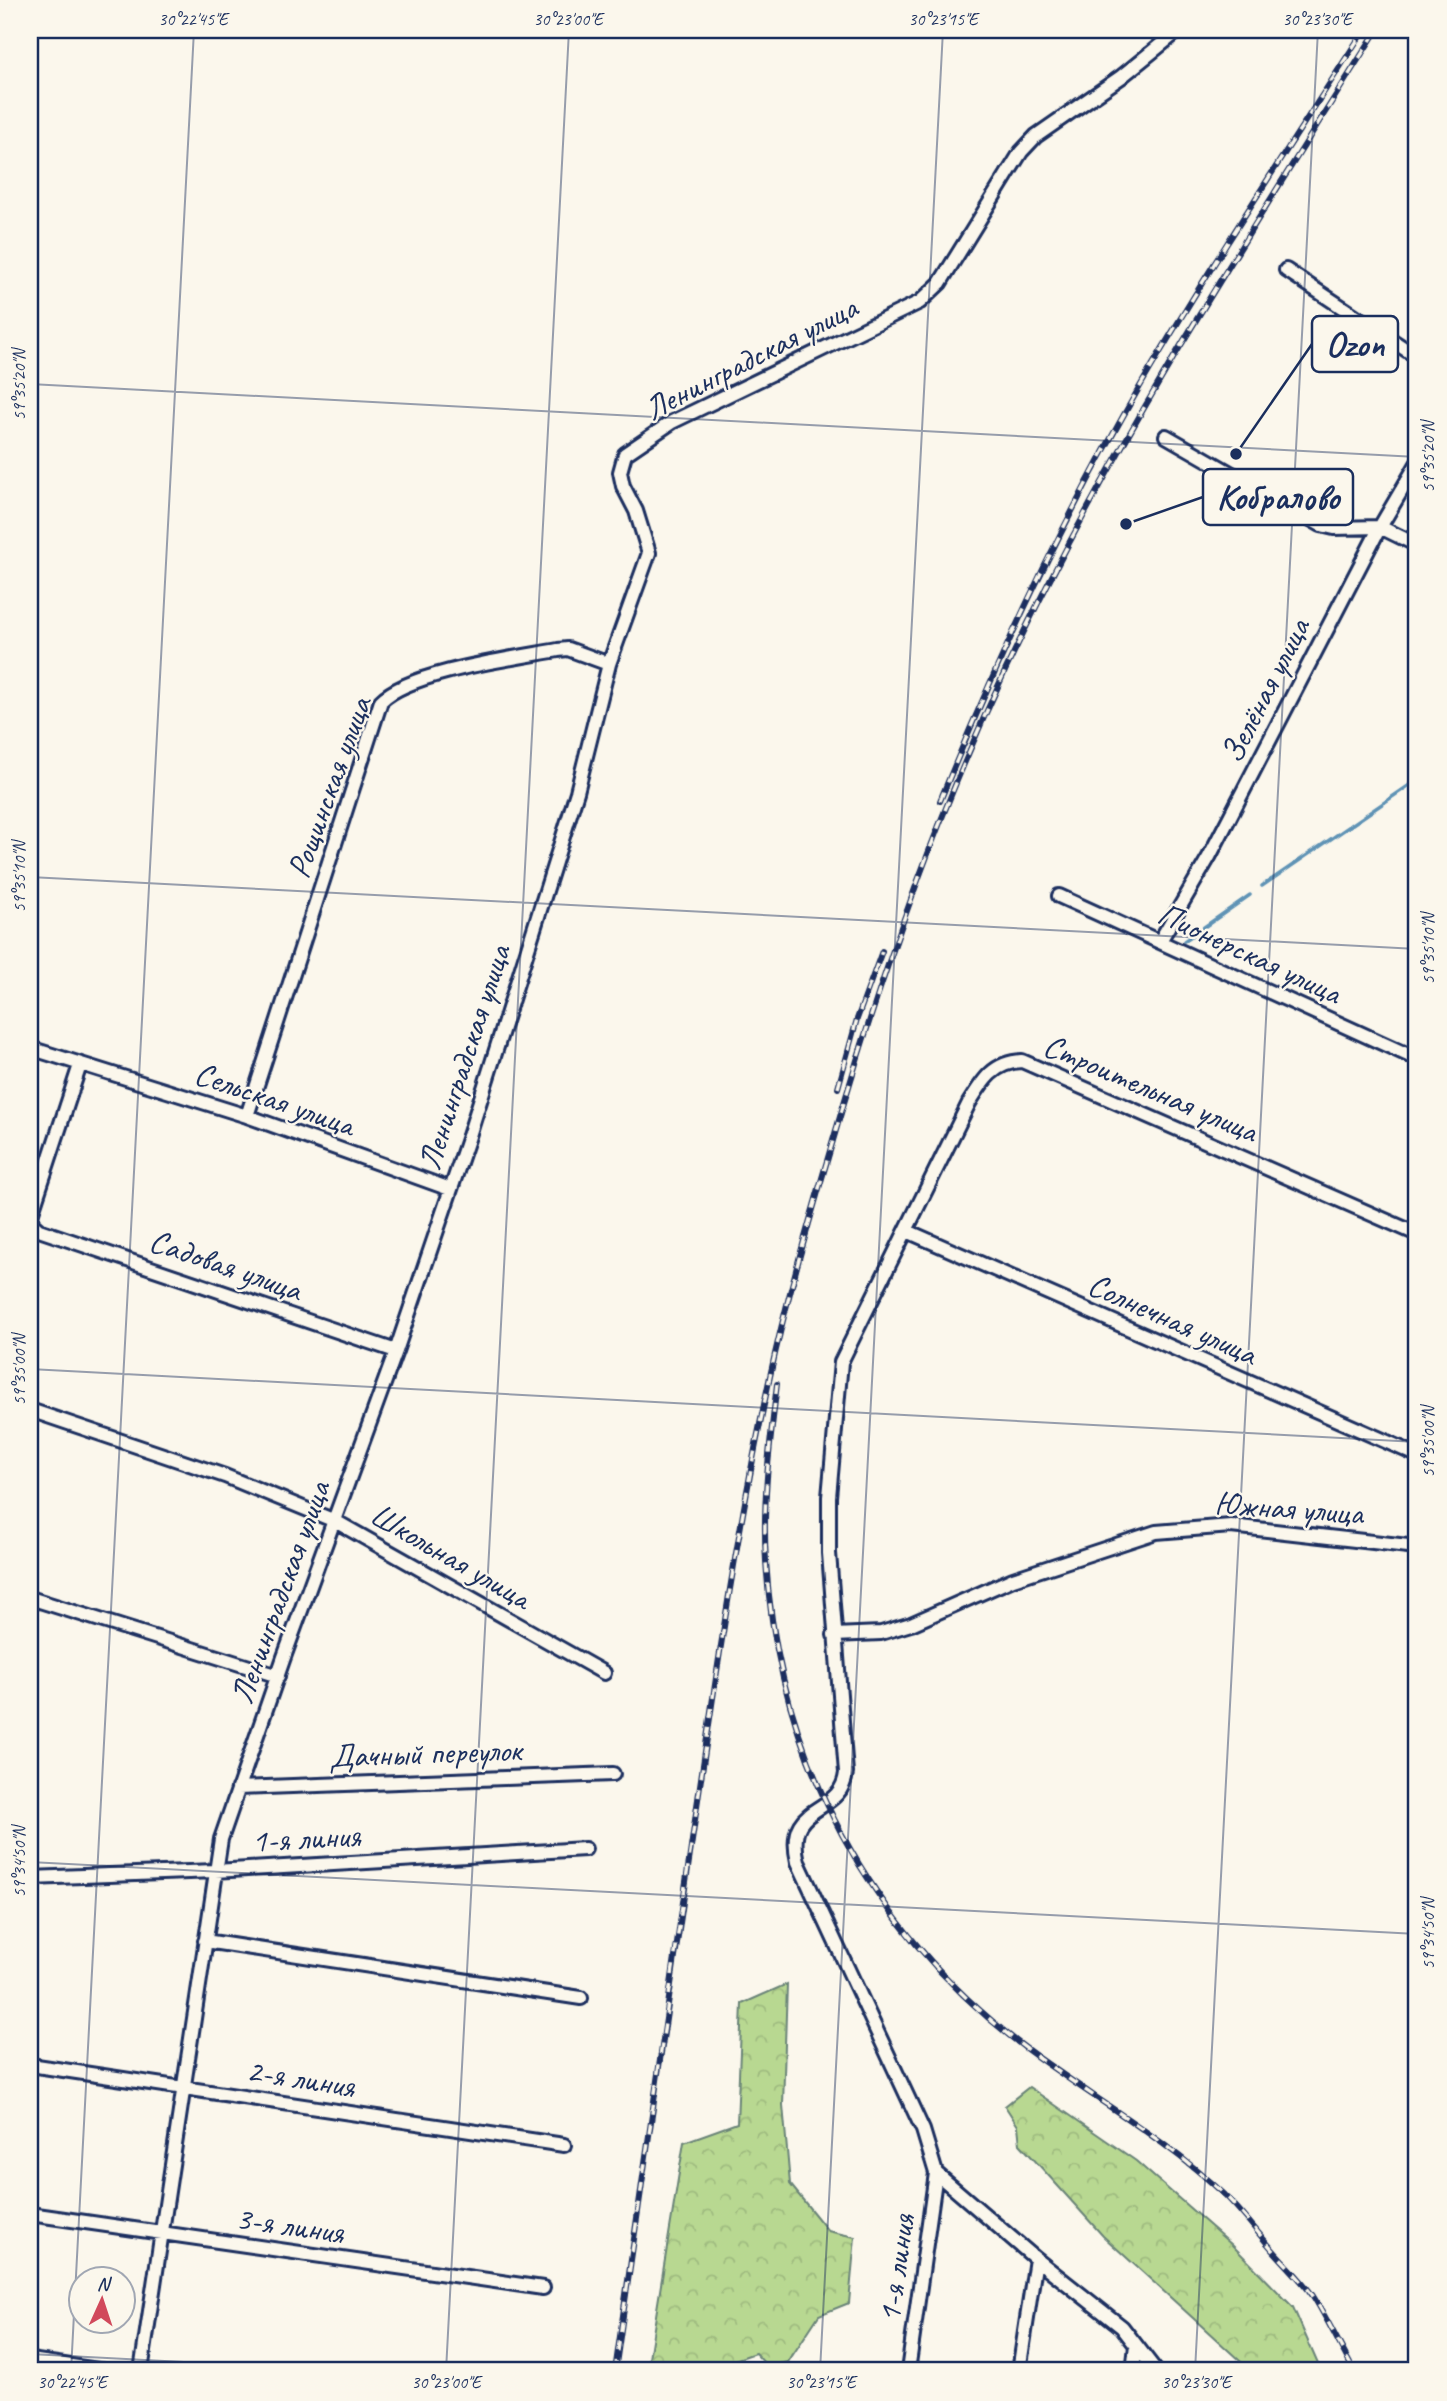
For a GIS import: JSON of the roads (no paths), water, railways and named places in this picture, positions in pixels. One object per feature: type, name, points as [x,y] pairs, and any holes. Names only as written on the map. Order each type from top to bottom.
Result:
[{"type":"street","name":"Ленинградская улица","points":[[141,2371],[221,1839],[396,1351],[450,1189],[577,792],[609,664],[649,553],[636,510],[623,485],[620,472],[625,454],[672,422],[920,302],[940,283],[1021,152],[1036,136],[1123,76],[1179,30]]},
{"type":"street","points":[[1286,270],[1417,357]]},
{"type":"street","points":[[1166,436],[1321,525],[1334,528],[1380,527],[1417,545]]},
{"type":"street","name":"Зелёная улица","points":[[1160,941],[1209,856],[1380,527],[1417,464]]},
{"type":"street","name":"Рощинская улица","points":[[247,1116],[381,701],[389,693],[412,682],[558,650],[568,649],[609,664]]},
{"type":"street","name":"Пионерская улица","points":[[1059,896],[1417,1059]]},
{"type":"street","name":"Сельская улица","points":[[30,1048],[247,1116],[450,1189]]},
{"type":"street","name":"Строительная улица","points":[[936,2173],[923,2130],[820,1912],[794,1843],[796,1829],[839,1793],[845,1783],[845,1745],[834,1635],[829,1497],[841,1362],[982,1081],[996,1067],[1022,1060],[1417,1234]]},
{"type":"street","name":"Садовая улица","points":[[80,1065],[31,1215],[35,1227],[396,1351]]},
{"type":"street","name":"Солнечная улица","points":[[907,1231],[1397,1449],[1417,1455]]},
{"type":"street","name":"Школьная улица","points":[[30,1410],[225,1476],[335,1521],[604,1673]]},
{"type":"street","name":"Южная улица","points":[[834,1635],[881,1633],[911,1624],[1013,1579],[1082,1553],[1156,1532],[1231,1526],[1417,1547]]},
{"type":"street","points":[[30,1598],[278,1676]]},
{"type":"street","name":"Дачный переулок","points":[[238,1788],[613,1774]]},
{"type":"street","name":"1-я линия","points":[[30,1878],[215,1871],[586,1849]]},
{"type":"street","points":[[205,1941],[581,1998]]},
{"type":"street","name":"2-я линия","points":[[30,2065],[564,2145]]},
{"type":"street","points":[[936,2173],[1036,2259],[1098,2306],[1156,2371]]},
{"type":"street","name":"1-я линия","points":[[908,2371],[936,2173]]},
{"type":"street","name":"3-я линия","points":[[30,2214],[543,2288]]},
{"type":"street","points":[[1019,2371],[1036,2259]]},
{"type":"street","points":[[1133,2371],[1136,2346]]},
{"type":"street","points":[[30,2360],[106,2371]]},
{"type":"waterway","points":[[1262,886],[1417,780]]},
{"type":"waterway","points":[[1184,941],[1250,895]]},
{"type":"railway","points":[[940,801],[985,694],[1034,589],[1113,434],[1251,205],[1364,30]]},
{"type":"railway","points":[[615,2371],[675,1952],[747,1489],[794,1276],[879,992],[959,775],[1006,669],[1047,586],[1090,504],[1182,344],[1377,30]]},
{"type":"railway","points":[[838,1088],[857,1019],[882,951]]},
{"type":"railway","points":[[777,1384],[765,1517],[766,1561],[774,1634],[790,1704],[813,1771],[842,1835],[879,1895],[922,1951],[972,2003],[1028,2050],[1178,2155],[1231,2202],[1313,2296],[1354,2371]]},
{"type":"place","name":"Ozon","points":[[1236,454]]},
{"type":"place","name":"Кобралово","points":[[1126,524]]}]
